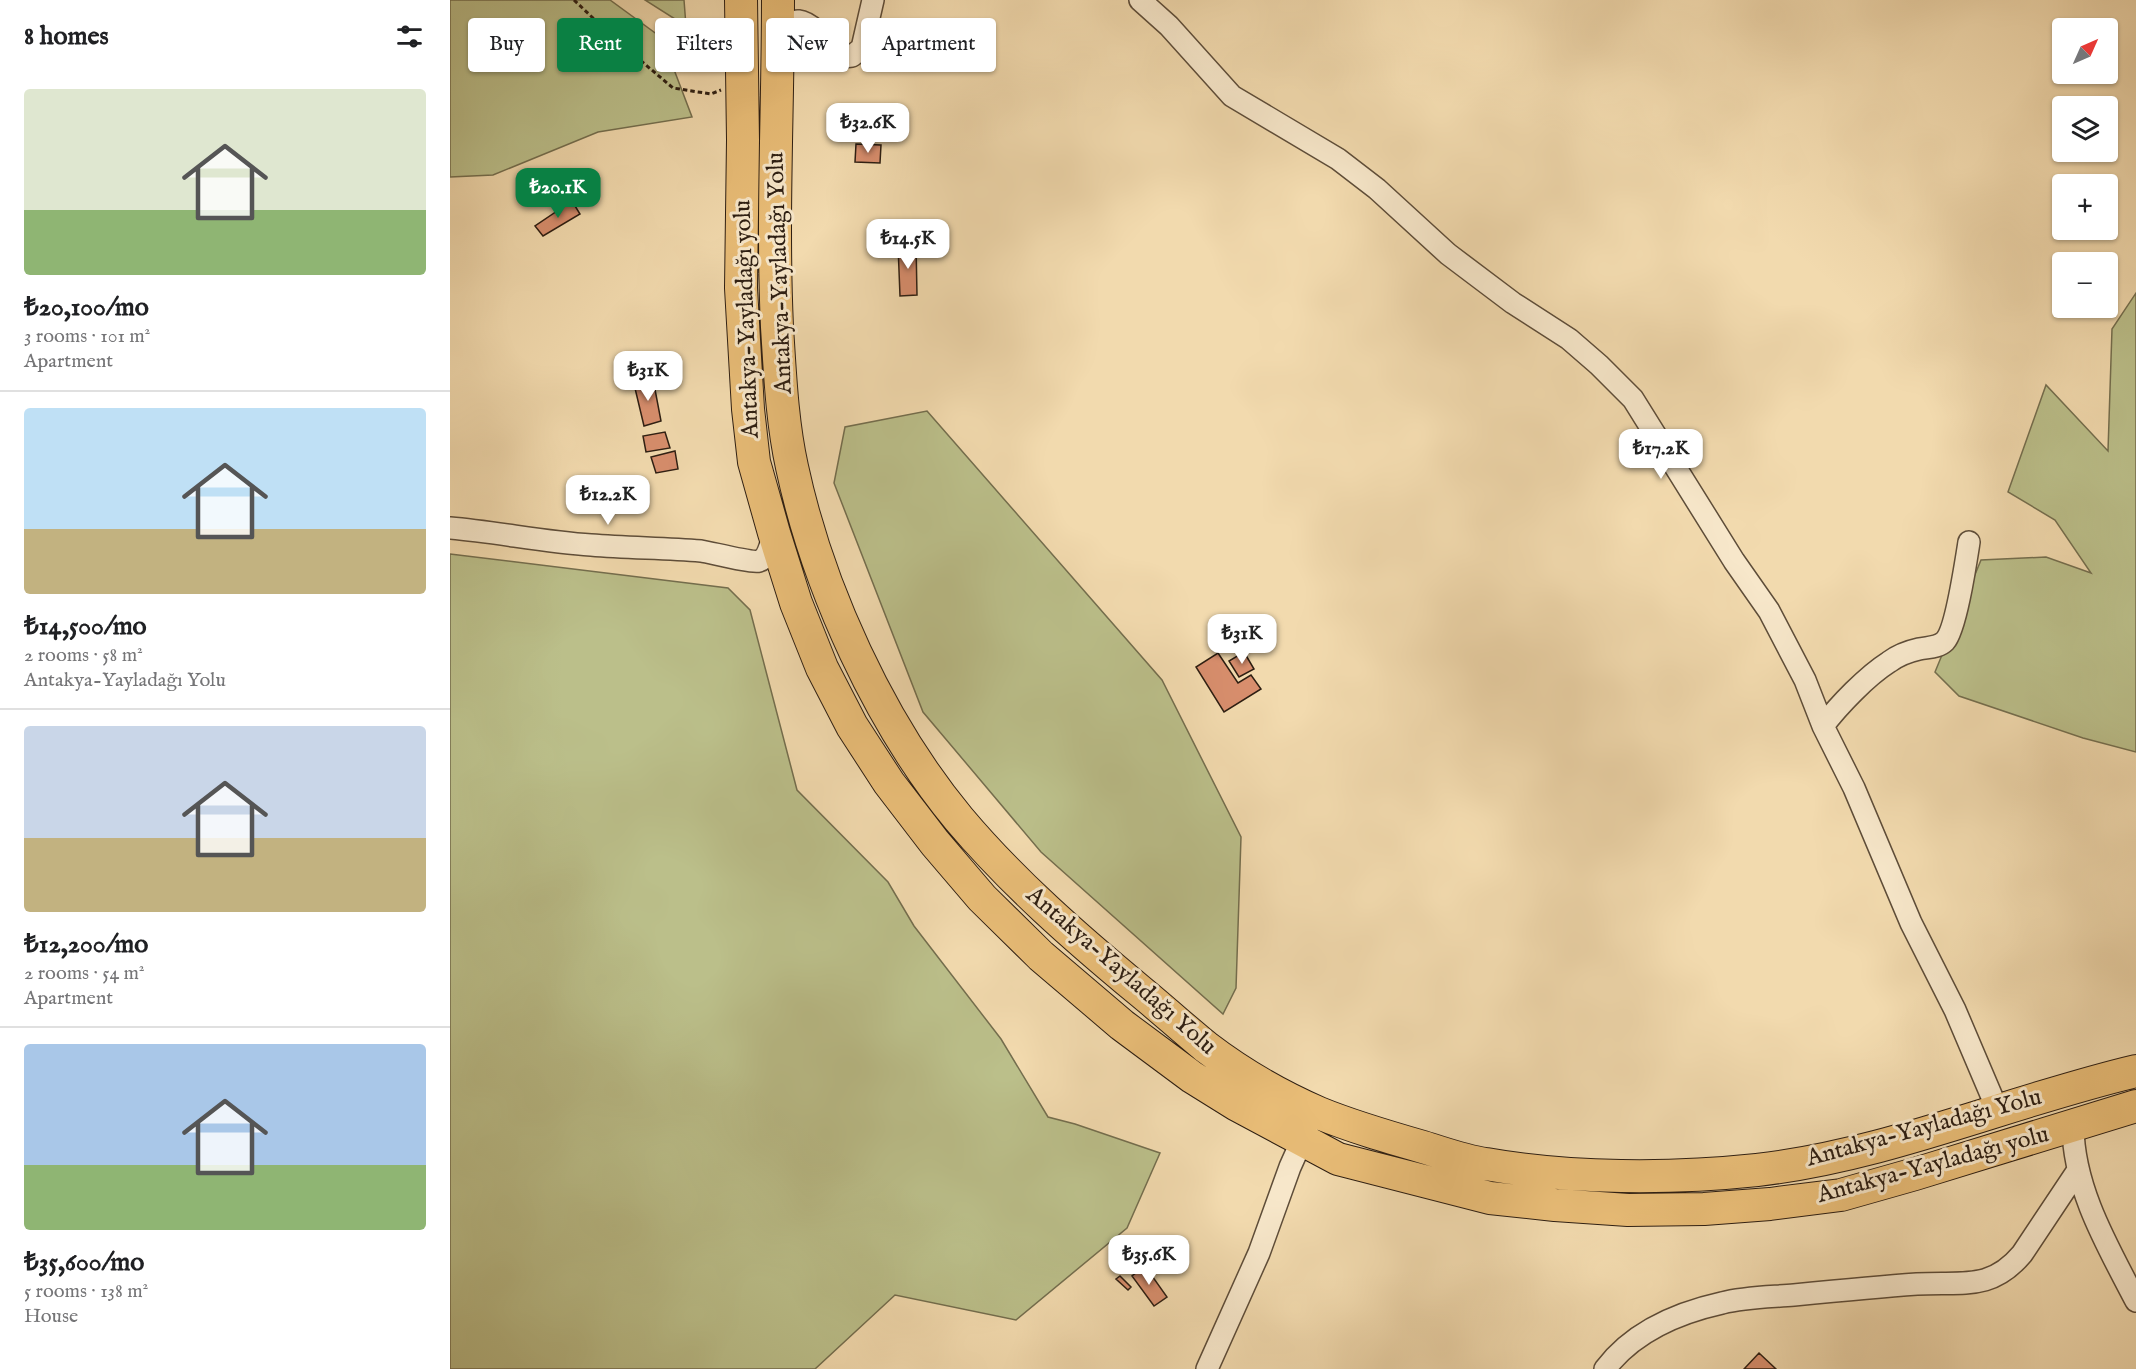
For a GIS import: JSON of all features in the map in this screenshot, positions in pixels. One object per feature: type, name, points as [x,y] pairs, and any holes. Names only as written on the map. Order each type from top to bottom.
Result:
[{"type":"highway","name":"Antakya-Yayladağı yolu","points":[[741,0],[743,140],[741,288],[744,357],[754,462],[796,603],[822,668],[852,726],[889,783],[935,843],[976,891],[1041,956],[1122,1025],[1192,1077],[1237,1105],[1338,1159],[1490,1198],[1555,1205],[1628,1210],[1704,1209],[1841,1195],[2136,1106]]},
{"type":"highway","name":"Antakya-Yayladağı Yolu","points":[[778,15],[775,289],[783,400],[791,464],[805,516],[829,587],[854,648],[884,710],[916,763],[958,819],[1003,866],[1103,962],[1210,1050],[1249,1076],[1315,1111],[1353,1126],[1480,1164],[1556,1174],[1628,1175],[1756,1170],[1823,1159],[1902,1140],[2056,1092],[2136,1071]]},
{"type":"street","points":[[778,15],[789,23],[799,21],[808,24],[843,57],[852,56],[862,48],[873,0]]},
{"type":"street","points":[[1140,0],[1169,26],[1232,96],[1338,159],[1377,189],[1448,254],[1513,303],[1569,339],[1633,399],[1734,561],[1769,611],[1805,680],[1823,726],[1854,788],[1911,923],[1955,1010],[1998,1111]]},
{"type":"street","points":[[450,528],[495,531],[590,545],[656,547],[717,553],[756,561],[764,558],[774,533]]},
{"type":"street","points":[[1823,726],[1857,689],[1890,661],[1918,649],[1940,646],[1947,639],[1958,604],[1969,542]]},
{"type":"street","points":[[1207,1369],[1259,1253],[1290,1167],[1315,1111]]},
{"type":"street","points":[[2073,1126],[2073,1143],[2078,1170],[2096,1219],[2136,1300]]},
{"type":"street","points":[[1605,1369],[1615,1356],[1630,1343],[1654,1328],[1677,1316],[1723,1302],[1940,1282],[1976,1283],[1989,1279],[2012,1266],[2022,1254],[2078,1170]]},
{"type":"path","points":[[574,0],[614,38],[673,87],[711,94]]},
{"type":"green space","points":[[450,0],[610,0],[635,18],[557,18],[557,72],[643,72],[643,24],[655,33],[655,72],[675,72],[692,117],[598,132],[493,175],[450,177]]},
{"type":"green space","points":[[645,0],[684,0],[685,18],[673,18]]},
{"type":"green space","points":[[2136,293],[2136,752],[2083,738],[1959,696],[1935,672],[1981,560],[2046,557],[2091,573],[2055,520],[2008,492],[2046,385],[2108,451],[2112,329]]},
{"type":"green space","points":[[927,411],[1162,680],[1241,837],[1236,988],[1223,1014],[1041,852],[923,712],[834,483],[845,427]]},
{"type":"green space","points":[[450,554],[728,588],[750,610],[797,790],[888,882],[914,926],[1001,1039],[1048,1117],[1160,1153],[1127,1228],[1016,1320],[895,1295],[815,1369],[450,1369]]},
{"type":"building","points":[[856,144],[881,145],[880,163],[855,162]]},
{"type":"building","points":[[572,201],[580,214],[543,236],[535,226]]},
{"type":"building","points":[[884,221],[893,221],[892,233],[883,232]]},
{"type":"building","points":[[916,244],[917,295],[900,296],[898,245]]},
{"type":"building","points":[[653,379],[661,421],[644,426],[634,384]]},
{"type":"building","points":[[665,432],[670,448],[646,452],[643,436]]},
{"type":"building","points":[[675,451],[678,469],[656,473],[651,457]]},
{"type":"building","points":[[1244,652],[1254,669],[1239,677],[1229,661]]},
{"type":"building","points":[[1218,653],[1238,683],[1251,675],[1261,689],[1224,712],[1196,667]]},
{"type":"building","points":[[1145,1266],[1167,1297],[1154,1306],[1132,1276]]},
{"type":"building","points":[[1120,1276],[1131,1287],[1128,1290],[1116,1279]]},
{"type":"building","points":[[1759,1353],[1776,1369],[1744,1369]]}]
